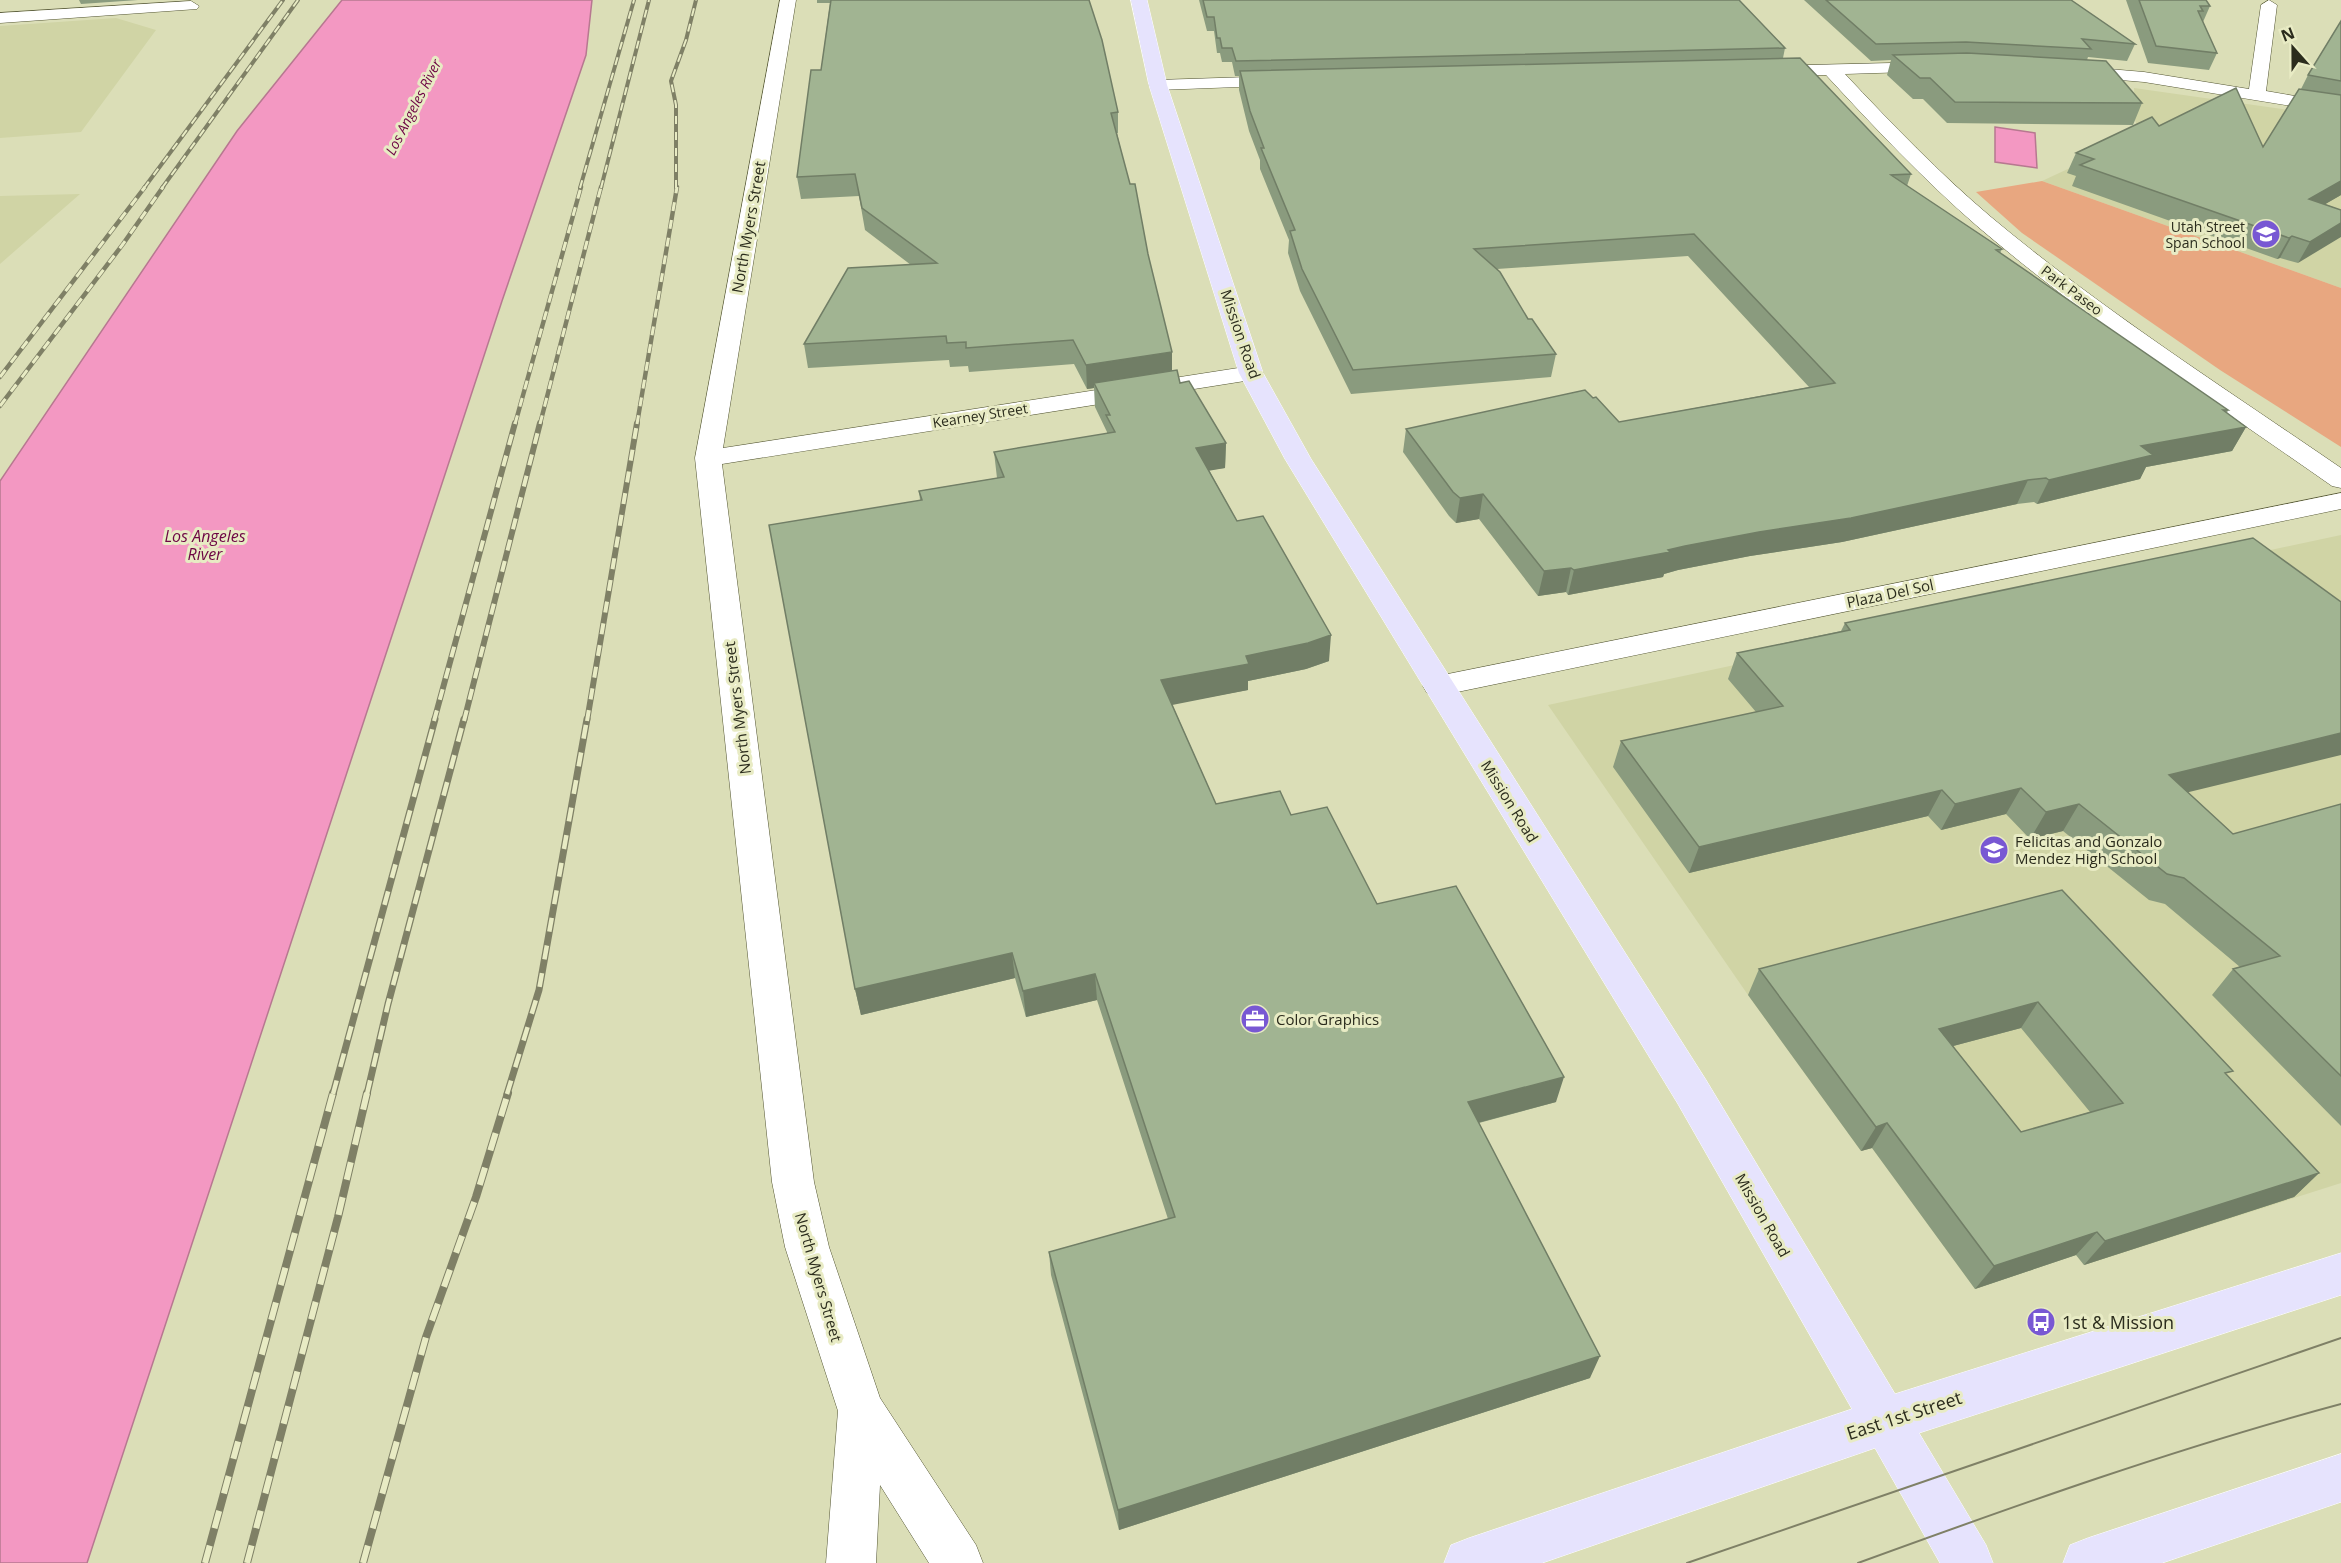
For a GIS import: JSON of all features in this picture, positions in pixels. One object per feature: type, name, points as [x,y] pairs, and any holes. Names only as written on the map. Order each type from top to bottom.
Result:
[{"type":"main road","name":"Mission Road","points":[[1139,0],[1158,85],[1251,373],[1298,459],[1692,1092],[1968,1563]]},
{"type":"main road","name":"East 1st Street","points":[[1470,1563],[1885,1421],[2341,1274]]},
{"type":"main road","points":[[2088,1563],[2341,1478]]},
{"type":"street","points":[[53,15],[67,0]]},
{"type":"street","name":"North Myers Street","points":[[788,0],[708,458],[793,1182],[807,1247],[861,1411],[958,1563]]},
{"type":"street","points":[[2257,94],[2269,5]]},
{"type":"street","points":[[0,18],[191,6]]},
{"type":"street","points":[[1747,71],[1948,67]]},
{"type":"street","name":"Park Paseo","points":[[1830,69],[1914,158],[2016,248],[2133,335],[2341,480]]},
{"type":"street","points":[[2051,70],[2144,77],[2341,109]]},
{"type":"street","points":[[1158,85],[1296,81]]},
{"type":"street","name":"Kearney Street","points":[[708,458],[1251,373]]},
{"type":"street","name":"Plaza Del Sol","points":[[1438,686],[2341,501]]},
{"type":"street","name":"North Myers Street","points":[[851,1563],[861,1411]]},
{"type":"shaded area","points":[[116,18],[156,30],[81,132],[0,138],[0,26]]},
{"type":"shaded area","name":"Utah Street Span School","points":[[2134,88],[2282,109],[2341,121],[2341,288],[2042,181],[2141,135],[2135,120]]},
{"type":"shaded area","points":[[2042,181],[2341,288],[2341,447],[2220,370],[2022,233],[1976,192]]},
{"type":"shaded area","points":[[80,194],[0,264],[0,196]]},
{"type":"shaded area","name":"Felicitas and Gonzalo Mendez High School","points":[[2341,535],[2341,1183],[2084,1265],[2076,1255],[1975,1289],[1872,1148],[1861,1151],[1748,995],[1548,705]]},
{"type":"water","name":"Los Angeles River","points":[[342,0],[592,0],[586,55],[502,301],[87,1563],[0,1563],[0,481],[237,131]]},
{"type":"water","points":[[1995,127],[2035,133],[2037,168],[1995,162]]},
{"type":"building","points":[[831,0],[1089,0],[1102,40],[1118,112],[1111,113],[1130,184],[1135,184],[1148,254],[1172,352],[1086,365],[1073,340],[966,348],[966,342],[947,343],[946,336],[804,344],[848,268],[937,263],[862,208],[855,174],[797,177],[811,70],[821,70]]},
{"type":"building","points":[[1203,0],[1739,0],[1785,48],[1236,61],[1232,48],[1222,48],[1220,38],[1217,38],[1214,17],[1207,17]]},
{"type":"building","points":[[1826,0],[2071,0],[2135,44],[2082,39],[2091,49],[1966,42],[1876,44]]},
{"type":"building","points":[[2139,0],[2206,0],[2210,6],[2200,6],[2203,11],[2198,11],[2217,53],[2156,46]]},
{"type":"building","points":[[2341,21],[2341,81],[2308,75]]},
{"type":"building","points":[[1967,53],[2106,61],[2142,103],[1955,102],[1930,78],[1920,78],[1893,55]]},
{"type":"building","points":[[1800,58],[1911,174],[1891,175],[2002,249],[1996,250],[2228,410],[2223,410],[2246,427],[2141,446],[2153,455],[2049,480],[2046,478],[2028,480],[1851,518],[1759,532],[1574,570],[1571,568],[1544,571],[1483,494],[1460,498],[1453,492],[1406,429],[1585,390],[1593,398],[1596,397],[1619,422],[1835,383],[1694,234],[1474,249],[1500,272],[1528,319],[1532,319],[1556,354],[1353,370],[1302,269],[1290,231],[1295,230],[1261,148],[1264,148],[1250,111],[1240,71]]},
{"type":"building","name":"Utah Street Span School","points":[[2236,88],[2263,147],[2299,89],[2341,95],[2341,181],[2309,199],[2341,210],[2341,223],[2310,242],[2292,236],[2289,238],[2080,165],[2094,159],[2076,153],[2152,117],[2159,126]]},
{"type":"building","points":[[1177,370],[1180,383],[1189,381],[1226,443],[1196,448],[1237,521],[1263,516],[1331,635],[1308,643],[1246,656],[1249,664],[1161,680],[1216,804],[1280,791],[1291,815],[1327,807],[1377,904],[1456,886],[1564,1077],[1468,1102],[1600,1356],[1118,1510],[1049,1252],[1175,1217],[1095,974],[1023,991],[1012,953],[855,989],[769,525],[922,500],[919,491],[1004,477],[994,452],[1115,432],[1106,415],[1110,415],[1094,383]]},
{"type":"building","points":[[2253,538],[2341,602],[2341,733],[2169,775],[2233,834],[2341,804],[2341,1076],[2233,969],[2280,956],[2184,878],[2167,874],[2079,804],[2046,812],[2021,788],[1955,804],[1942,790],[1699,847],[1621,741],[1783,706],[1737,653],[1850,630],[1845,623]]},
{"type":"building","points":[[2062,890],[2233,1071],[2225,1073],[2319,1173],[2105,1241],[2097,1232],[1994,1266],[1887,1123],[1876,1127],[1759,969]],"holes":[[[2038,1002],[2123,1103],[2021,1132],[1939,1029]]]},
{"type":"tram line","points":[[1687,1563],[2341,1338]]},
{"type":"tram line","points":[[1858,1563],[2158,1458],[2341,1404]]},
{"type":"railway","points":[[144,188],[283,0]]},
{"type":"railway","points":[[162,188],[298,0]]},
{"type":"railway","points":[[580,188],[634,0]]},
{"type":"railway","points":[[601,188],[649,0]]},
{"type":"railway","points":[[676,188],[676,105],[671,81],[686,40],[696,0]]},
{"type":"railway","points":[[0,377],[145,187]]},
{"type":"railway","points":[[0,406],[123,244],[163,187]]},
{"type":"railway","points":[[515,424],[581,187]]},
{"type":"railway","points":[[540,424],[601,187]]},
{"type":"railway","points":[[637,424],[677,187]]},
{"type":"railway","points":[[434,721],[515,423]]},
{"type":"railway","points":[[464,721],[540,423]]},
{"type":"railway","points":[[587,721],[637,423]]},
{"type":"railway","points":[[333,1094],[435,719]]},
{"type":"railway","points":[[367,1094],[388,1004],[464,719]]},
{"type":"railway","points":[[507,1094],[539,990],[587,719]]},
{"type":"railway","points":[[205,1563],[333,1093]]},
{"type":"railway","points":[[247,1563],[338,1217],[367,1093]]},
{"type":"railway","points":[[363,1563],[426,1337],[476,1197],[508,1093]]},
{"type":"place","name":"Utah Street Span School","points":[[2266,234]]},
{"type":"place","name":"Felicitas and Gonzalo Mendez High School","points":[[1994,850]]},
{"type":"place","name":"Color Graphics","points":[[1255,1019]]},
{"type":"place","name":"1st & Mission","points":[[2041,1322]]}]
